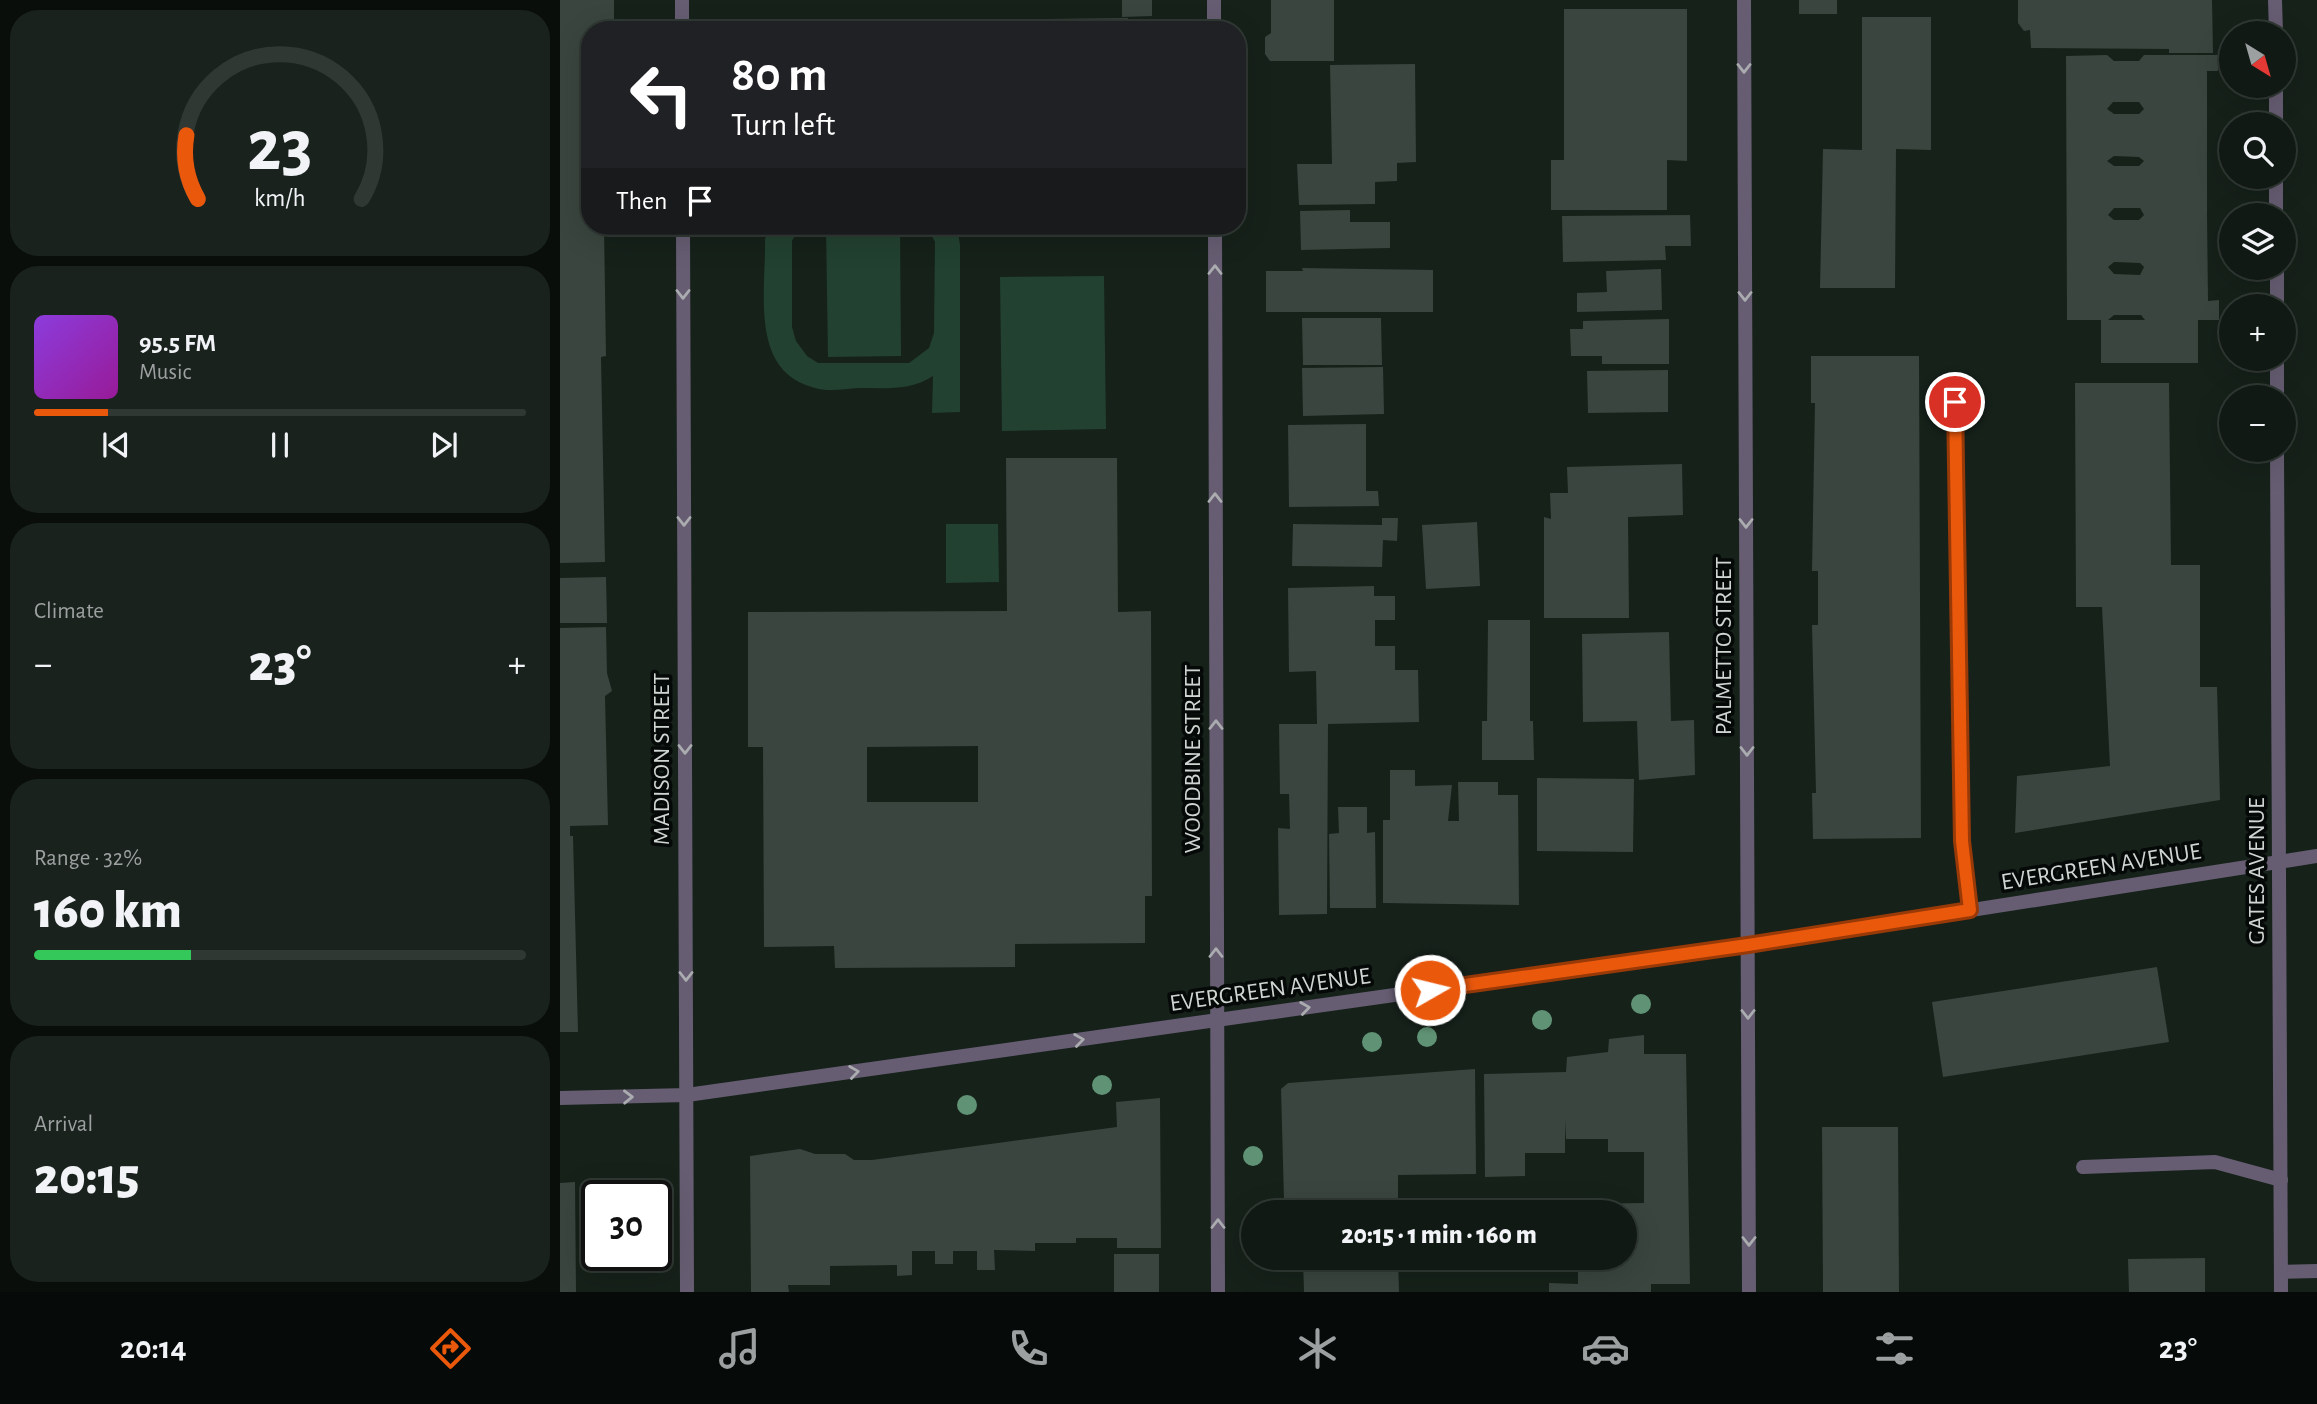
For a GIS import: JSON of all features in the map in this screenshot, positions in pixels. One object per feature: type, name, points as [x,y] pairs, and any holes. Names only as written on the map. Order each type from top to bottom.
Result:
[{"type":"street","points":[[682,0],[682,21]]},
{"type":"street","points":[[1214,0],[1214,21]]},
{"type":"street","name":"PALMETTO STREET","points":[[1744,0],[1749,1292]]},
{"type":"street","points":[[2275,0],[2276,21]]},
{"type":"street","name":"MADISON STREET","points":[[683,235],[687,1292]]},
{"type":"street","name":"WOODBINE STREET","points":[[1215,235],[1218,1292]]},
{"type":"street","points":[[1955,402],[1962,841],[1970,910]]},
{"type":"street","name":"GATES AVENUE","points":[[2277,462],[2281,1292]]},
{"type":"street","name":"EVERGREEN AVENUE","points":[[560,1098],[687,1095],[1748,945],[2317,856]]},
{"type":"street","points":[[2083,1167],[2215,1162],[2281,1180]]},
{"type":"street","points":[[2281,1272],[2317,1271]]},
{"type":"green space","points":[[767,235],[795,235],[792,241],[792,327],[796,341],[807,356],[818,363],[909,363],[929,348],[934,333],[935,242],[932,235],[958,235],[960,412],[932,413],[933,376],[916,384],[897,388],[837,390],[815,388],[794,379],[779,365],[770,348],[764,305]]},
{"type":"green space","points":[[826,235],[900,235],[901,356],[828,357]]},
{"type":"green space","points":[[1104,276],[1106,429],[1002,431],[1000,277]]},
{"type":"green space","points":[[946,524],[998,524],[999,582],[946,583]]},
{"type":"building","points":[[560,0],[614,0],[614,21],[581,21],[581,235],[604,235],[606,356],[601,357],[605,562],[560,563]]},
{"type":"building","points":[[1122,0],[1152,0],[1152,16],[1122,17]]},
{"type":"building","points":[[1271,0],[1334,0],[1334,61],[1270,61],[1265,54],[1265,37],[1271,33]]},
{"type":"building","points":[[1799,0],[1837,0],[1837,14],[1799,14]]},
{"type":"building","points":[[2018,0],[2212,0],[2213,53],[2169,53],[2169,49],[2031,48],[2030,30],[2024,31],[2018,23]]},
{"type":"building","points":[[1564,9],[1687,9],[1687,161],[1667,160],[1667,210],[1551,210],[1551,160],[1564,160]]},
{"type":"building","points":[[1862,17],[1931,17],[1931,150],[1896,149],[1895,288],[1820,288],[1823,149],[1862,150]]},
{"type":"building","points":[[1128,18],[1128,21],[1044,21]]},
{"type":"building","points":[[2107,55],[2114,61],[2139,61],[2144,55],[2218,55],[2218,71],[2207,71],[2207,215],[2208,301],[2219,300],[2219,320],[2198,320],[2198,363],[2101,363],[2101,320],[2067,320],[2066,56]],"holes":[[[2113,102],[2139,102],[2144,109],[2139,114],[2114,114],[2107,109]],[[2114,156],[2139,157],[2144,161],[2139,166],[2114,166],[2107,161]],[[2114,208],[2140,208],[2144,215],[2139,220],[2114,220],[2108,215]],[[2114,262],[2140,263],[2144,267],[2140,275],[2114,274],[2108,267]],[[2114,315],[2141,315],[2145,320],[2108,320]]]},
{"type":"building","points":[[1415,64],[1416,162],[1397,163],[1397,181],[1375,182],[1375,204],[1299,205],[1297,164],[1332,164],[1330,65]]},
{"type":"building","points":[[1350,210],[1350,222],[1390,222],[1390,248],[1301,250],[1300,211]]},
{"type":"building","points":[[1690,215],[1691,246],[1665,246],[1666,260],[1563,262],[1562,216]]},
{"type":"building","points":[[1302,268],[1433,270],[1433,312],[1266,312],[1266,271],[1303,271]]},
{"type":"building","points":[[1661,269],[1662,310],[1577,312],[1577,293],[1607,292],[1606,271]]},
{"type":"building","points":[[1302,318],[1381,318],[1382,365],[1303,365]]},
{"type":"building","points":[[1669,319],[1669,364],[1602,364],[1602,356],[1571,356],[1570,329],[1583,329],[1583,321]]},
{"type":"building","points":[[1811,356],[1919,356],[1921,838],[1813,839],[1812,793],[1816,793],[1812,625],[1818,625],[1818,571],[1812,571],[1815,403],[1811,403]]},
{"type":"building","points":[[1383,367],[1384,414],[1303,416],[1302,368]]},
{"type":"building","points":[[1668,370],[1668,412],[1588,413],[1587,371]]},
{"type":"building","points":[[2075,383],[2169,383],[2171,565],[2200,565],[2200,687],[2217,687],[2220,800],[2015,833],[2017,776],[2110,766],[2102,607],[2076,607]]},
{"type":"building","points":[[1366,424],[1366,491],[1378,491],[1379,506],[1289,507],[1288,425]]},
{"type":"building","points":[[1006,458],[1117,458],[1118,612],[1151,611],[1152,896],[1145,896],[1145,943],[1015,944],[1015,967],[835,968],[834,946],[764,947],[763,747],[748,747],[748,612],[1007,611]],"holes":[[[978,746],[978,802],[867,802],[867,747]]]},
{"type":"building","points":[[1682,464],[1683,515],[1628,517],[1629,618],[1544,618],[1544,517],[1551,519],[1550,493],[1568,493],[1567,467]]},
{"type":"building","points":[[1382,518],[1398,518],[1397,541],[1383,540],[1382,567],[1292,566],[1293,524],[1382,525]]},
{"type":"building","points":[[1477,522],[1480,586],[1426,589],[1422,525]]},
{"type":"building","points":[[606,577],[607,623],[560,623],[560,578]]},
{"type":"building","points":[[1374,586],[1374,596],[1395,596],[1395,620],[1375,620],[1375,646],[1395,646],[1395,670],[1418,670],[1419,722],[1328,724],[1327,914],[1279,915],[1278,828],[1290,829],[1289,794],[1280,794],[1279,724],[1317,724],[1316,671],[1289,672],[1288,588]]},
{"type":"building","points":[[1488,620],[1530,620],[1530,721],[1533,721],[1534,760],[1482,760],[1482,721],[1487,721]]},
{"type":"building","points":[[606,627],[607,673],[612,691],[605,696],[608,825],[570,826],[570,836],[573,836],[578,1032],[560,1032],[560,628]]},
{"type":"building","points":[[1669,632],[1671,721],[1694,720],[1695,775],[1639,780],[1637,721],[1583,722],[1582,634]]},
{"type":"building","points":[[1390,770],[1415,770],[1415,786],[1452,785],[1448,821],[1459,821],[1458,782],[1498,782],[1498,795],[1518,795],[1519,905],[1383,903],[1383,820],[1390,820]]},
{"type":"building","points":[[1537,778],[1634,779],[1633,852],[1537,851]]},
{"type":"building","points":[[1338,807],[1367,807],[1367,833],[1375,832],[1376,908],[1330,908],[1329,834],[1339,833]]},
{"type":"building","points":[[2157,967],[2169,1042],[1943,1077],[1932,1002]]},
{"type":"building","points":[[1644,1035],[1644,1054],[1686,1054],[1690,1284],[1651,1284],[1651,1292],[1549,1292],[1549,1283],[1578,1284],[1578,1270],[1637,1270],[1637,1203],[1644,1203],[1644,1152],[1608,1152],[1608,1139],[1566,1139],[1565,1120],[1565,1153],[1525,1153],[1525,1176],[1485,1177],[1484,1074],[1566,1072],[1567,1057],[1608,1052],[1609,1039]]},
{"type":"building","points":[[1475,1069],[1476,1174],[1398,1175],[1398,1200],[1284,1200],[1281,1089],[1288,1083]]},
{"type":"building","points":[[1160,1098],[1161,1248],[1117,1248],[1117,1238],[1076,1238],[1076,1243],[1035,1243],[1035,1251],[994,1250],[995,1270],[977,1270],[977,1251],[953,1251],[953,1264],[935,1264],[935,1251],[912,1251],[912,1275],[897,1276],[897,1265],[830,1266],[830,1285],[788,1285],[789,1292],[751,1292],[750,1156],[800,1149],[815,1154],[845,1154],[854,1160],[872,1160],[1117,1127],[1116,1102]]},
{"type":"building","points":[[1822,1127],[1898,1127],[1899,1292],[1823,1292]]},
{"type":"building","points":[[575,1182],[576,1292],[560,1292],[560,1183]]},
{"type":"building","points":[[1114,1254],[1159,1254],[1159,1292],[1114,1292]]},
{"type":"building","points":[[2205,1258],[2205,1292],[2129,1292],[2128,1259]]},
{"type":"building","points":[[1303,1270],[1398,1270],[1399,1292],[1304,1292]]},
{"type":"route","points":[[1430,990],[1970,910],[1962,841],[1955,402]]}]
